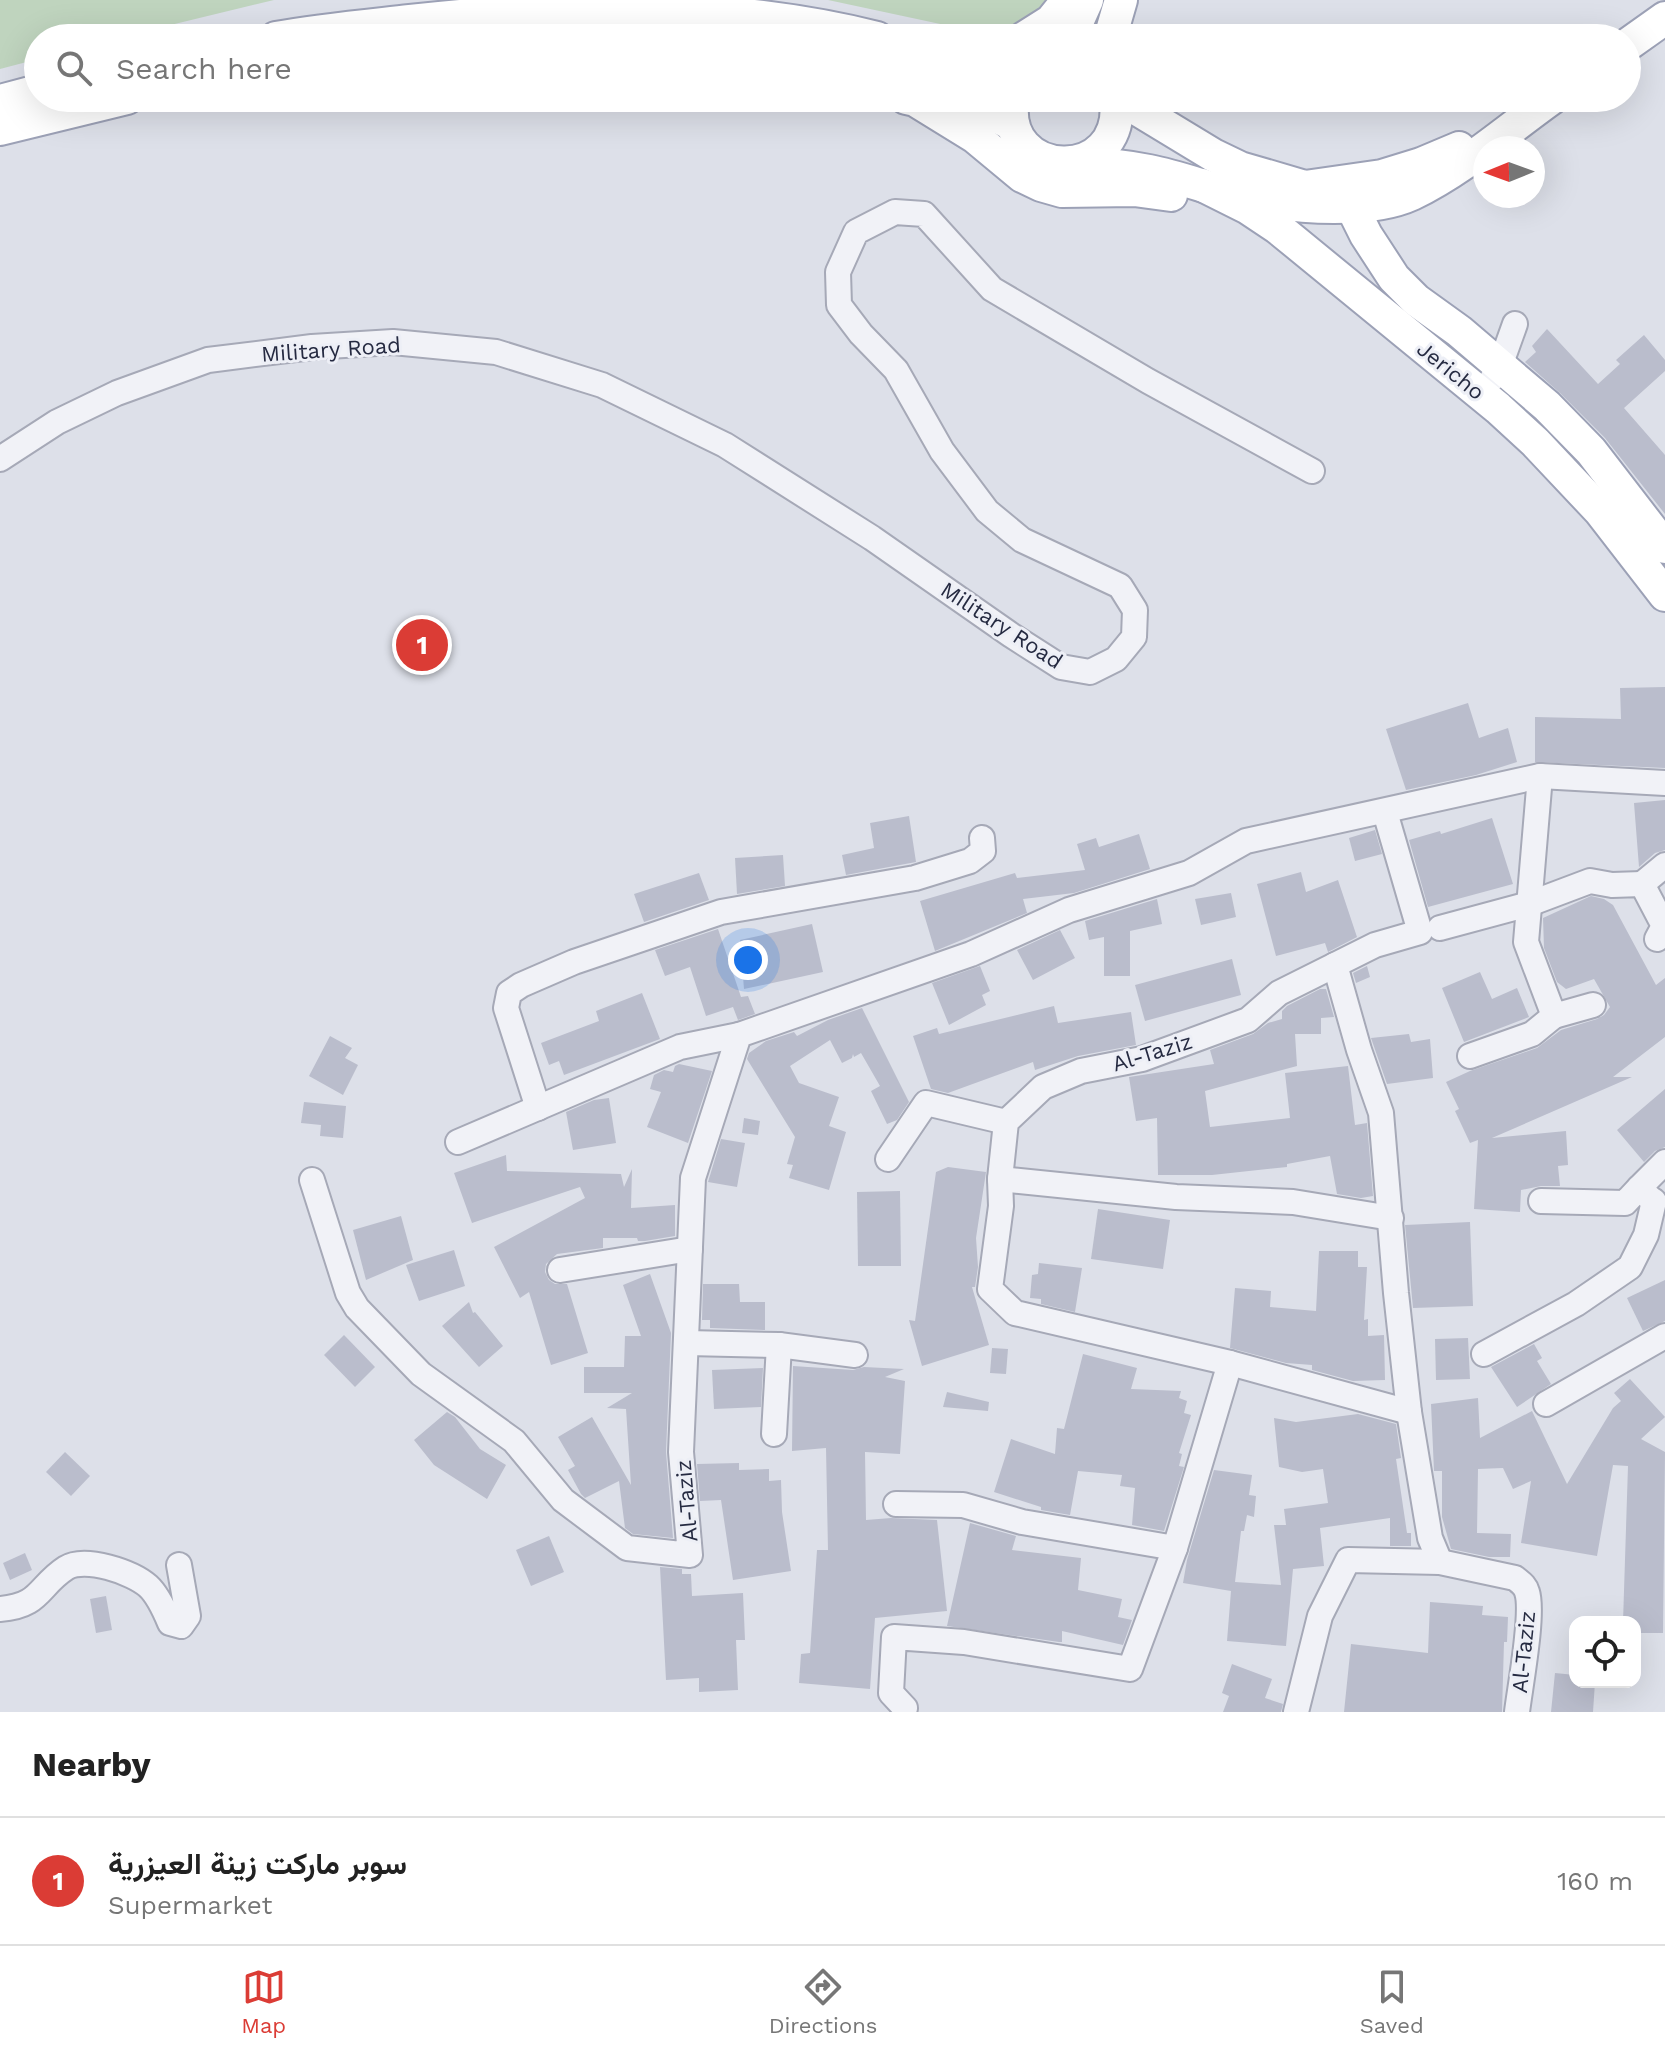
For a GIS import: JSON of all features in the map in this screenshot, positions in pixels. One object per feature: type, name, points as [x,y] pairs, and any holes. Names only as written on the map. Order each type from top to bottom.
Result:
[{"type":"main road","points":[[1046,24],[1068,0]]},
{"type":"main road","points":[[1076,24],[1087,0]]},
{"type":"main road","points":[[1114,24],[1121,0]]},
{"type":"main road","points":[[391,24],[473,14],[584,9],[774,17],[808,24]]},
{"type":"main road","points":[[1641,35],[1665,18]]},
{"type":"main road","points":[[0,101],[24,95]]},
{"type":"main road","points":[[0,129],[70,112]]},
{"type":"main road","points":[[934,112],[975,137],[1022,176],[1041,185],[1062,191],[1134,190],[1177,196],[1225,214],[1341,280]]},
{"type":"main road","points":[[1013,112],[1020,140],[1038,156],[1061,164],[1127,167],[1254,199],[1351,205],[1409,195],[1444,176],[1532,112]]},
{"type":"main road","points":[[1077,163],[1093,156],[1106,144],[1118,112]]},
{"type":"main road","points":[[1141,112],[1240,168],[1305,187],[1382,176],[1421,164],[1517,123]]},
{"type":"main road","name":"Jericho","points":[[1202,185],[1248,208],[1278,228],[1482,395],[1567,475],[1600,511],[1665,595]]},
{"type":"main road","name":"Jericho","points":[[1322,185],[1351,205],[1394,278],[1416,300],[1547,406],[1591,451],[1665,547]]},
{"type":"street","name":"Military Road","points":[[0,459],[57,422],[117,393],[208,360],[312,347],[393,342],[496,352],[602,385],[725,445],[872,538],[1061,667],[1090,672],[1116,659],[1134,637],[1135,610],[1120,586],[1022,540],[987,511],[942,451],[896,370],[861,334],[839,305],[838,272],[856,232],[895,212],[924,214],[992,289],[1148,381],[1312,471]]},
{"type":"street","points":[[1482,395],[1500,366],[1515,324]]},
{"type":"street","points":[[1540,776],[1526,942],[1554,1016]]},
{"type":"street","points":[[458,1142],[680,1047],[739,1035],[971,954],[1069,910],[1189,873],[1246,841],[1540,776],[1665,783]]},
{"type":"street","name":"Al-Taziz","points":[[1006,1122],[1043,1087],[1081,1071],[1142,1059],[1248,1020],[1279,993],[1375,945],[1420,932],[1385,812]]},
{"type":"street","points":[[538,1108],[506,1008],[509,993],[521,985],[574,962],[721,912],[915,878],[970,861],[983,851],[982,838]]},
{"type":"street","points":[[1440,928],[1529,904],[1590,881],[1612,885],[1642,884],[1665,865]]},
{"type":"street","points":[[1642,884],[1664,926],[1657,939]]},
{"type":"street","points":[[1335,965],[1381,1113],[1409,1412],[1430,1538],[1440,1562]]},
{"type":"street","points":[[1470,1056],[1532,1034],[1554,1016],[1593,1005]]},
{"type":"street","name":"Al-Taziz","points":[[312,1180],[348,1293],[357,1308],[421,1374],[514,1441],[563,1500],[627,1548],[690,1555],[681,1452],[693,1178],[739,1035]]},
{"type":"street","points":[[888,1159],[926,1103],[1006,1122],[1000,1179],[1001,1206],[990,1289],[1015,1313],[1230,1363],[1409,1412]]},
{"type":"street","points":[[1484,1354],[1576,1304],[1630,1267],[1646,1235],[1652,1199],[1665,1162]]},
{"type":"street","points":[[1000,1179],[1176,1197],[1293,1202],[1391,1218]]},
{"type":"street","points":[[1541,1201],[1625,1203],[1652,1199]]},
{"type":"street","points":[[560,1270],[690,1249]]},
{"type":"street","points":[[1546,1404],[1665,1336]]},
{"type":"street","points":[[687,1343],[779,1345],[855,1355]]},
{"type":"street","points":[[774,1434],[779,1345]]},
{"type":"street","points":[[905,1708],[891,1693],[894,1637],[964,1642],[1130,1669],[1175,1548],[1230,1363]]},
{"type":"street","points":[[896,1504],[963,1505],[1022,1522],[1175,1548]]},
{"type":"street","name":"Al-Taziz","points":[[1296,1712],[1320,1616],[1348,1560],[1440,1562],[1515,1578],[1524,1585],[1529,1596],[1517,1712]]},
{"type":"street","points":[[0,1609],[19,1607],[31,1601],[69,1566],[93,1564],[117,1568],[148,1586],[170,1623],[181,1626],[188,1616],[179,1565]]},
{"type":"green space","points":[[0,0],[274,0],[175,24],[24,24],[24,63],[0,69]]},
{"type":"green space","points":[[828,0],[1050,0],[1022,24],[940,24]]},
{"type":"building","points":[[1547,329],[1598,384],[1620,364],[1616,360],[1644,335],[1665,360],[1665,371],[1624,408],[1665,455],[1665,514],[1605,438],[1525,362],[1536,352],[1532,346]]},
{"type":"building","points":[[1665,687],[1665,768],[1535,762],[1535,717],[1621,719],[1620,688]]},
{"type":"building","points":[[1468,703],[1479,738],[1508,728],[1517,762],[1476,775],[1406,790],[1386,729]]},
{"type":"building","points":[[1665,800],[1665,850],[1655,853],[1639,867],[1634,803]]},
{"type":"building","points":[[909,816],[916,862],[846,875],[842,855],[874,848],[870,823]]},
{"type":"building","points":[[1492,818],[1513,884],[1428,907],[1409,840]]},
{"type":"building","points":[[1375,830],[1382,854],[1355,861],[1349,838]]},
{"type":"building","points":[[1139,834],[1150,869],[1074,893],[1023,899],[1027,913],[935,951],[920,901],[1015,873],[1017,878],[1085,870],[1077,844],[1096,838],[1099,847]]},
{"type":"building","points":[[783,855],[785,886],[737,894],[735,858]]},
{"type":"building","points":[[1301,872],[1306,892],[1338,880],[1357,937],[1328,952],[1325,943],[1276,956],[1257,884]]},
{"type":"building","points":[[699,873],[709,900],[644,922],[634,894]]},
{"type":"building","points":[[1231,893],[1236,917],[1201,925],[1195,899]]},
{"type":"building","points":[[1591,896],[1613,905],[1656,985],[1665,978],[1665,1037],[1613,1077],[1632,1077],[1492,1138],[1566,1131],[1568,1165],[1558,1166],[1560,1186],[1521,1190],[1520,1212],[1474,1209],[1478,1140],[1470,1143],[1446,1082],[1537,1048],[1561,1030],[1604,1015],[1610,1007],[1594,979],[1566,989],[1557,982],[1544,948],[1543,918]]},
{"type":"building","points":[[1157,899],[1162,924],[1130,931],[1130,976],[1104,976],[1104,937],[1089,940],[1085,921]]},
{"type":"building","points":[[812,924],[823,972],[744,989],[740,940]]},
{"type":"building","points":[[718,929],[741,997],[748,996],[755,1014],[738,1020],[733,1007],[706,1016],[690,967],[665,976],[655,950]]},
{"type":"building","points":[[1060,930],[1075,958],[1033,980],[1017,950]]},
{"type":"building","points":[[1232,959],[1241,995],[1145,1021],[1135,985]]},
{"type":"building","points":[[980,966],[990,991],[982,995],[986,1005],[949,1025],[932,983]]},
{"type":"building","points":[[1367,966],[1370,977],[1356,983],[1353,973]]},
{"type":"building","points":[[1480,972],[1492,999],[1517,988],[1529,1017],[1464,1042],[1442,988]]},
{"type":"building","points":[[1326,989],[1334,1017],[1321,1018],[1321,1034],[1295,1034],[1297,1066],[1205,1091],[1210,1127],[1290,1118],[1285,1073],[1348,1066],[1355,1125],[1367,1123],[1373,1196],[1361,1198],[1337,1194],[1330,1156],[1287,1164],[1287,1167],[1212,1175],[1158,1175],[1157,1118],[1136,1121],[1129,1077],[1214,1064],[1210,1050],[1282,1019],[1282,1011],[1287,1006]]},
{"type":"building","points":[[642,993],[660,1039],[564,1075],[559,1061],[549,1065],[541,1043],[599,1021],[596,1011]]},
{"type":"building","points":[[1054,1006],[1058,1023],[1131,1012],[1136,1045],[1078,1056],[1035,1070],[1033,1062],[948,1093],[931,1089],[913,1036],[937,1028],[939,1034]]},
{"type":"building","points":[[862,1008],[909,1102],[897,1120],[887,1124],[871,1091],[880,1086],[861,1053],[854,1057],[853,1054],[852,1058],[842,1063],[830,1040],[790,1066],[799,1083],[839,1097],[829,1126],[846,1132],[829,1190],[789,1178],[793,1165],[787,1164],[795,1137],[747,1059],[749,1053],[766,1041],[794,1032],[797,1036],[828,1020]]},
{"type":"building","points":[[1409,1034],[1411,1042],[1430,1039],[1433,1078],[1387,1084],[1371,1038]]},
{"type":"building","points":[[330,1036],[352,1048],[345,1058],[358,1065],[343,1095],[309,1076]]},
{"type":"building","points":[[679,1064],[712,1071],[688,1143],[647,1127],[661,1092],[650,1089],[654,1075],[664,1070],[673,1072]]},
{"type":"building","points":[[1665,1089],[1665,1147],[1655,1151],[1644,1162],[1617,1130]]},
{"type":"building","points":[[609,1098],[616,1143],[573,1150],[566,1112],[594,1100]]},
{"type":"building","points":[[304,1102],[346,1106],[343,1138],[320,1136],[321,1125],[301,1123]]},
{"type":"building","points":[[744,1118],[760,1121],[758,1135],[742,1133]]},
{"type":"building","points":[[721,1139],[745,1143],[737,1187],[708,1182]]},
{"type":"building","points":[[506,1155],[507,1171],[621,1174],[624,1187],[632,1169],[631,1208],[675,1205],[675,1236],[645,1241],[638,1241],[637,1238],[603,1238],[603,1248],[557,1254],[546,1264],[545,1272],[549,1280],[555,1284],[567,1284],[588,1353],[551,1365],[529,1292],[520,1298],[494,1247],[585,1198],[580,1187],[472,1223],[454,1173]]},
{"type":"building","points":[[948,1167],[986,1172],[976,1238],[978,1267],[975,1287],[972,1287],[989,1345],[922,1366],[909,1320],[915,1321],[936,1172]]},
{"type":"building","points":[[900,1191],[901,1266],[858,1266],[857,1192]]},
{"type":"building","points":[[1098,1209],[1170,1220],[1163,1269],[1091,1259]]},
{"type":"building","points":[[401,1216],[413,1260],[366,1280],[353,1230]]},
{"type":"building","points":[[1470,1222],[1473,1306],[1413,1308],[1405,1225]]},
{"type":"building","points":[[454,1250],[465,1286],[419,1301],[406,1265]]},
{"type":"building","points":[[1319,1251],[1358,1251],[1358,1267],[1367,1267],[1364,1320],[1368,1319],[1368,1336],[1384,1335],[1385,1380],[1353,1381],[1312,1370],[1312,1365],[1286,1363],[1230,1348],[1235,1288],[1271,1291],[1270,1307],[1316,1311]]},
{"type":"building","points":[[1039,1263],[1082,1268],[1075,1312],[1041,1304],[1041,1299],[1030,1298],[1032,1275],[1038,1274]]},
{"type":"building","points":[[650,1274],[671,1333],[666,1452],[673,1538],[633,1534],[625,1528],[619,1481],[585,1498],[568,1470],[575,1466],[558,1437],[592,1417],[631,1485],[626,1409],[607,1408],[632,1393],[584,1393],[584,1367],[624,1367],[625,1336],[641,1336],[623,1285]]},
{"type":"building","points":[[1665,1280],[1665,1321],[1643,1331],[1627,1298]]},
{"type":"building","points":[[703,1284],[739,1284],[740,1302],[765,1302],[765,1330],[710,1328],[710,1320],[702,1320]]},
{"type":"building","points":[[469,1302],[473,1313],[503,1346],[479,1367],[442,1326]]},
{"type":"building","points":[[344,1335],[375,1367],[355,1387],[324,1355]]},
{"type":"building","points":[[1468,1338],[1470,1379],[1436,1380],[1435,1339]]},
{"type":"building","points":[[1534,1344],[1542,1358],[1537,1361],[1551,1384],[1517,1407],[1491,1367]]},
{"type":"building","points":[[992,1348],[1008,1349],[1006,1374],[990,1373]]},
{"type":"building","points":[[1083,1354],[1137,1368],[1131,1389],[1181,1391],[1179,1398],[1187,1401],[1184,1413],[1191,1415],[1179,1453],[1182,1454],[1179,1466],[1184,1467],[1164,1531],[1132,1525],[1135,1488],[1120,1486],[1122,1475],[1078,1471],[1070,1515],[1041,1510],[1041,1507],[994,1492],[1011,1439],[1055,1454],[1057,1428],[1064,1429]]},
{"type":"building","points":[[793,1366],[904,1369],[885,1377],[905,1381],[900,1454],[865,1452],[866,1520],[937,1520],[947,1611],[875,1618],[870,1689],[799,1683],[801,1654],[810,1653],[817,1550],[828,1550],[826,1448],[792,1451]]},
{"type":"building","points":[[763,1368],[761,1407],[714,1409],[712,1370]]},
{"type":"building","points":[[1630,1379],[1665,1417],[1641,1439],[1665,1452],[1663,1633],[1641,1633],[1641,1616],[1623,1616],[1628,1466],[1613,1465],[1597,1556],[1521,1543],[1531,1481],[1513,1489],[1503,1468],[1478,1469],[1477,1533],[1511,1534],[1510,1557],[1489,1557],[1451,1549],[1442,1517],[1442,1471],[1434,1471],[1431,1404],[1478,1398],[1480,1438],[1532,1411],[1567,1484],[1613,1408],[1621,1401],[1614,1393]]},
{"type":"building","points":[[947,1392],[989,1402],[988,1411],[943,1407]]},
{"type":"building","points":[[447,1412],[455,1417],[480,1449],[506,1465],[487,1499],[434,1465],[414,1440]]},
{"type":"building","points":[[1358,1414],[1396,1424],[1401,1458],[1396,1459],[1411,1546],[1390,1546],[1390,1518],[1320,1528],[1324,1566],[1293,1569],[1286,1646],[1227,1641],[1231,1591],[1183,1583],[1214,1470],[1252,1475],[1249,1495],[1256,1496],[1254,1517],[1247,1515],[1244,1531],[1241,1531],[1235,1582],[1281,1585],[1274,1525],[1286,1525],[1284,1509],[1328,1503],[1323,1469],[1302,1472],[1279,1467],[1274,1418],[1296,1422]]},
{"type":"building","points":[[65,1452],[90,1476],[71,1496],[46,1472]]},
{"type":"building","points":[[739,1463],[739,1470],[769,1469],[769,1481],[781,1480],[782,1512],[791,1571],[733,1580],[721,1500],[700,1501],[697,1464]]},
{"type":"building","points":[[970,1523],[1016,1536],[1012,1550],[1081,1558],[1078,1590],[1122,1599],[1118,1617],[1132,1620],[1123,1645],[1062,1631],[1062,1642],[1059,1642],[947,1626]]},
{"type":"building","points":[[549,1536],[564,1572],[531,1586],[516,1550]]},
{"type":"building","points":[[25,1553],[32,1570],[10,1580],[3,1563]]},
{"type":"building","points":[[660,1567],[682,1569],[682,1574],[691,1574],[692,1596],[743,1593],[745,1640],[736,1640],[738,1690],[699,1692],[699,1678],[666,1680]]},
{"type":"building","points":[[106,1596],[112,1630],[96,1633],[90,1599]]},
{"type":"building","points":[[1430,1602],[1483,1606],[1482,1615],[1508,1617],[1507,1642],[1504,1642],[1502,1712],[1344,1712],[1351,1644],[1428,1653]]},
{"type":"building","points":[[1232,1664],[1272,1679],[1265,1698],[1283,1704],[1281,1712],[1223,1712],[1229,1696],[1222,1693]]},
{"type":"building","points":[[1555,1673],[1569,1674],[1569,1688],[1595,1688],[1593,1712],[1551,1712]]},
{"type":"place","name":"سوبر ماركت زينة العيزرية","points":[[422,645]]}]
